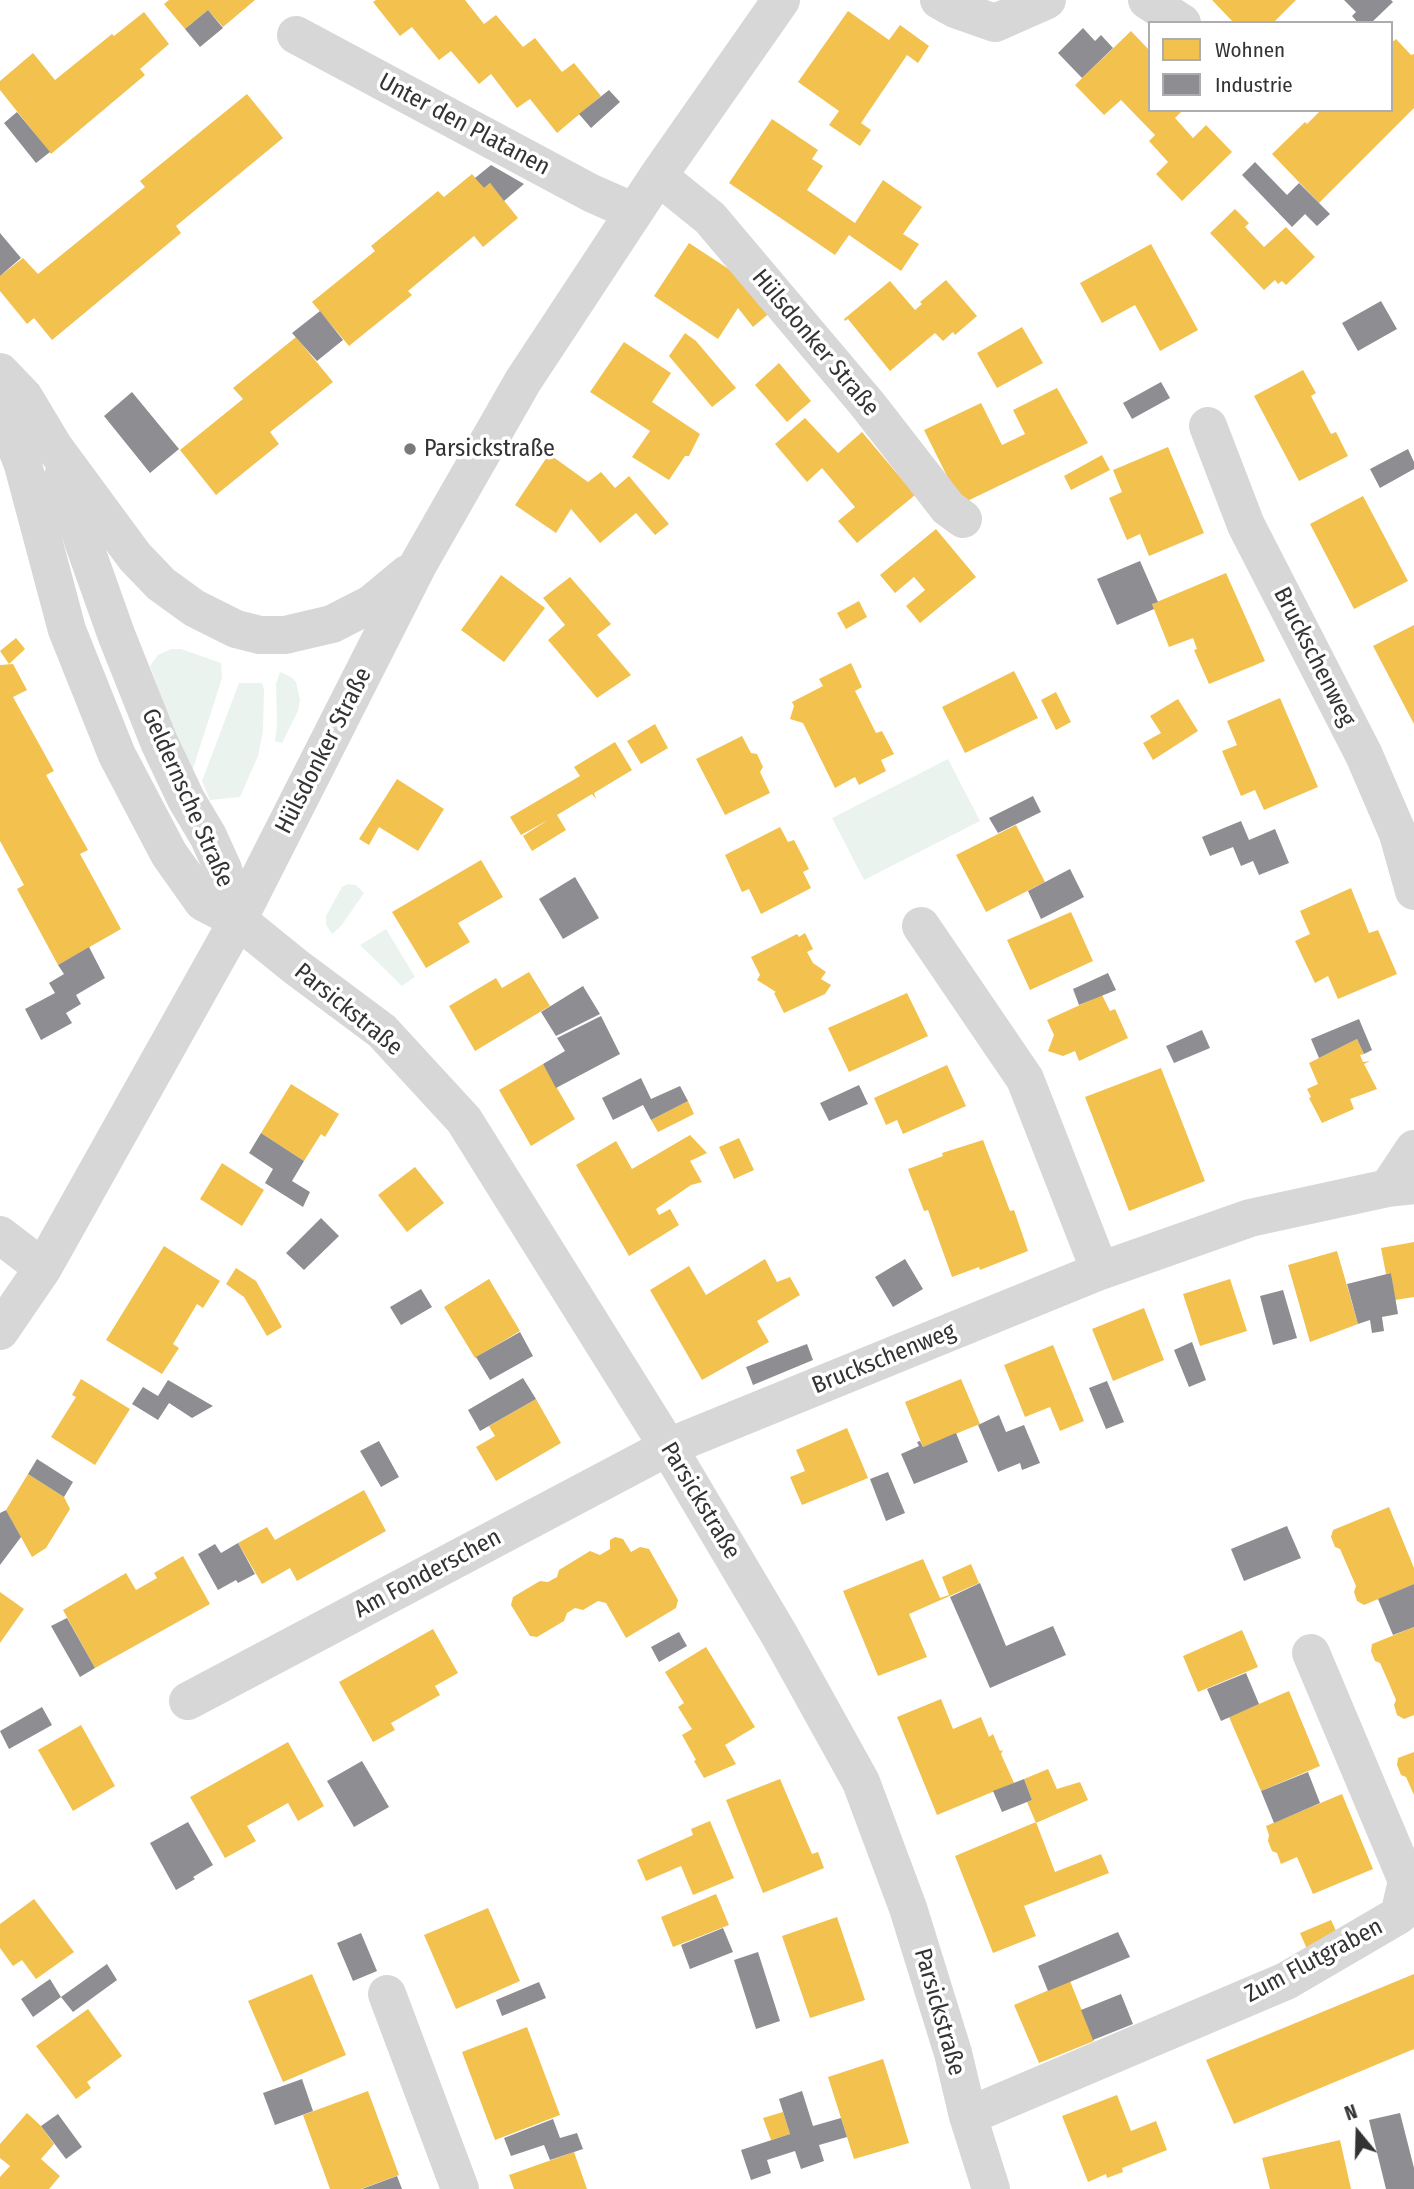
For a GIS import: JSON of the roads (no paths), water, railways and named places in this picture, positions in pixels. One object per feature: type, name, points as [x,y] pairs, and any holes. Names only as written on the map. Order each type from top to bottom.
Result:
[{"type":"street","name":"Hülsdonker Straße","points":[[0,1331],[43,1268],[239,919],[419,564],[523,381],[658,176],[781,0]]},
{"type":"street","points":[[939,0],[955,9],[995,23],[1047,0]]},
{"type":"street","points":[[1147,0],[1179,21]]},
{"type":"street","name":"Unter den Platanen","points":[[296,34],[591,193],[634,212]]},
{"type":"street","name":"Hülsdonker Straße","points":[[658,176],[710,218],[867,405],[948,508],[963,519]]},
{"type":"street","name":"Geldernsche Straße","points":[[0,372],[24,397],[54,447],[135,557],[161,583],[194,608],[236,629],[260,635],[285,635],[332,624],[371,604],[419,564]]},
{"type":"street","name":"Geldernsche Straße","points":[[0,405],[23,465],[67,630],[117,755],[169,854],[203,902],[239,919]]},
{"type":"street","name":"Bruckschenweg","points":[[1208,426],[1245,525],[1364,755],[1398,834],[1414,891]]},
{"type":"street","name":"Geldernsche Straße","points":[[54,447],[116,634],[159,742],[223,869],[239,919]]},
{"type":"street","name":"Parsickstraße","points":[[239,919],[296,967],[382,1031],[464,1120],[668,1447],[780,1636],[861,1782],[908,1908],[953,2053],[987,2188]]},
{"type":"street","points":[[922,926],[1025,1079],[1100,1270]]},
{"type":"street","name":"Bruckschenweg","points":[[668,1447],[1100,1270],[1250,1217],[1401,1187],[1414,1149]]},
{"type":"street","points":[[0,1236],[43,1268]]},
{"type":"street","name":"Am Fonderschen","points":[[188,1701],[668,1447]]},
{"type":"street","name":"Zum Flutgraben","points":[[968,2116],[1286,1981],[1399,1915],[1407,1881],[1311,1653]]},
{"type":"street","points":[[387,1994],[460,2189]]},
{"type":"place","name":"Parsickstraße","points":[[410,449]]}]
